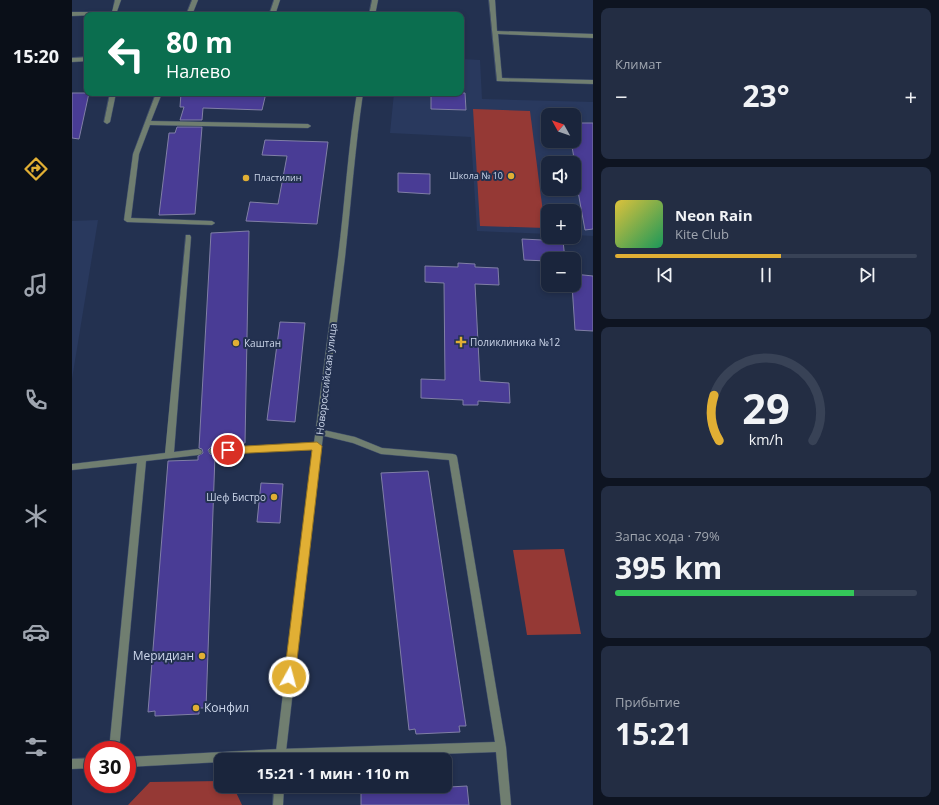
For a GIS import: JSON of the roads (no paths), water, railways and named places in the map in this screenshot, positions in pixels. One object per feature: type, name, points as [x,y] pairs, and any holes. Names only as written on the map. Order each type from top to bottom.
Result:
[{"type":"street","points":[[115,12],[118,0]]},
{"type":"street","points":[[190,12],[195,0]]},
{"type":"street","points":[[273,12],[276,0]]},
{"type":"street","points":[[373,12],[375,0]]},
{"type":"street","points":[[492,0],[499,80],[593,82]]},
{"type":"street","points":[[72,14],[84,14]]},
{"type":"street","points":[[495,32],[593,36]]},
{"type":"street","points":[[72,60],[84,59]]},
{"type":"street","points":[[107,122],[113,96]]},
{"type":"street","points":[[158,96],[136,154],[127,220],[212,223]]},
{"type":"street","name":"Новороссийская улица","points":[[280,753],[360,96]]},
{"type":"street","points":[[147,123],[308,126]]},
{"type":"street","points":[[169,456],[188,237]]},
{"type":"street","points":[[320,432],[355,440],[381,451],[453,457],[501,747],[506,805]]},
{"type":"street","points":[[213,451],[317,446]]},
{"type":"street","points":[[72,467],[198,452]]},
{"type":"street","points":[[115,741],[142,459]]},
{"type":"street","points":[[368,753],[501,747]]},
{"type":"street","points":[[136,762],[214,759]]},
{"type":"street","points":[[72,764],[84,763]]},
{"type":"street","points":[[278,805],[279,793]]},
{"type":"place","name":"Школа № 10","points":[[511,176]]},
{"type":"place","name":"Пластилин","points":[[246,178]]},
{"type":"place","name":"Поликлиника №12","points":[[461,342]]},
{"type":"place","name":"Каштан","points":[[236,343]]},
{"type":"place","name":"Шеф Бистро","points":[[274,497]]},
{"type":"place","name":"Меридиан","points":[[202,656]]},
{"type":"place","name":"Конфил","points":[[196,708]]}]
